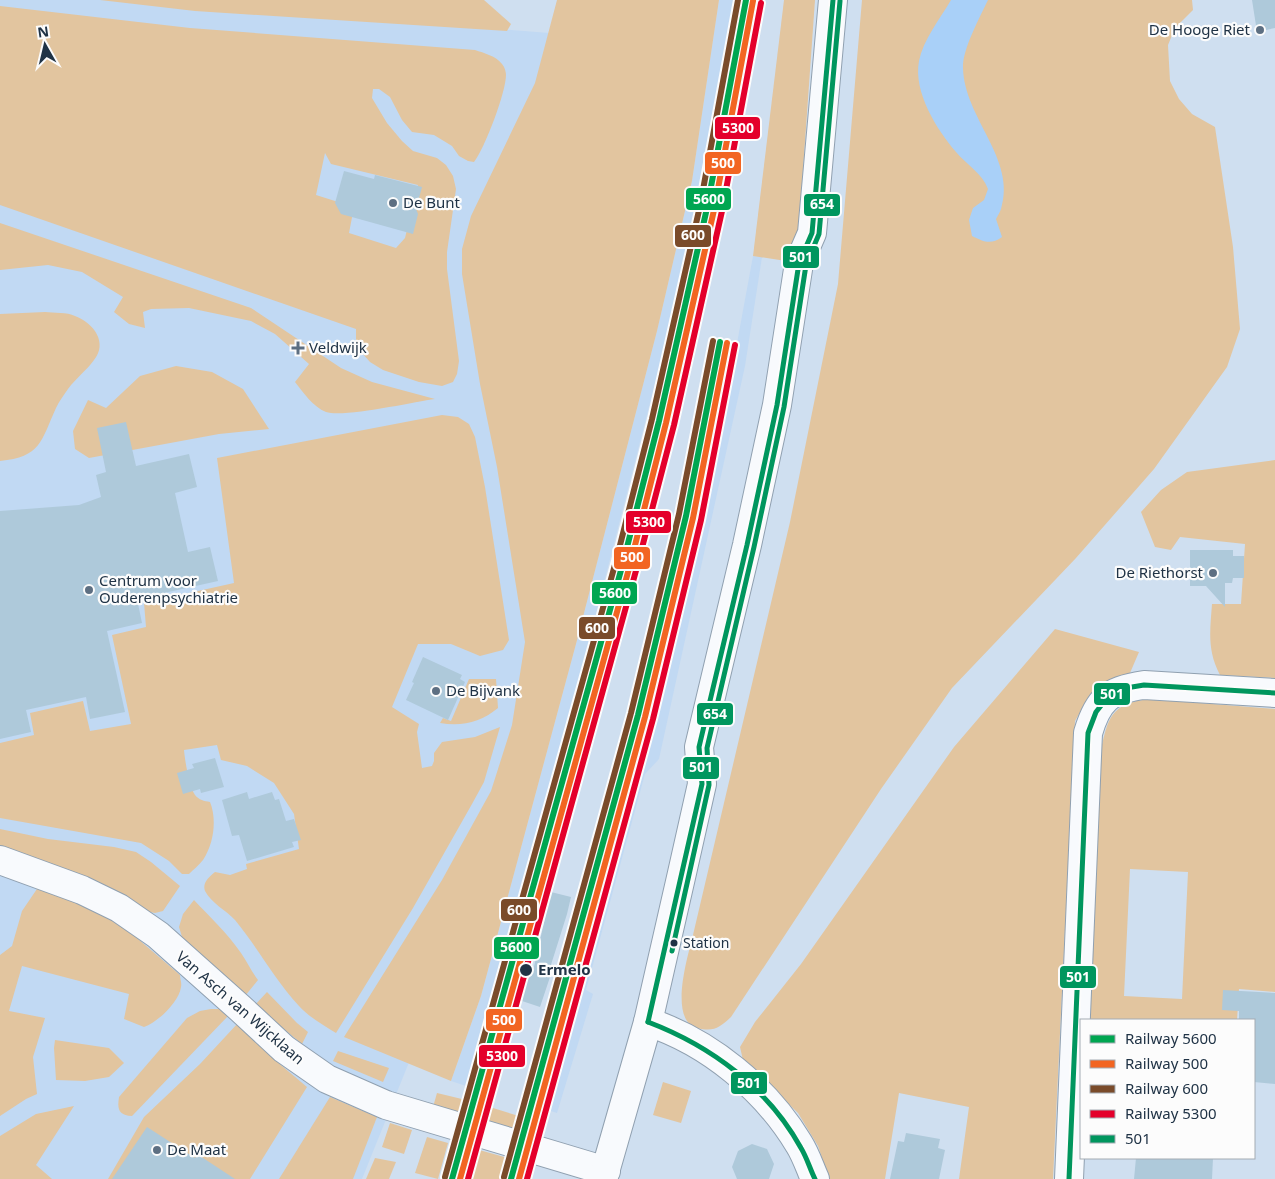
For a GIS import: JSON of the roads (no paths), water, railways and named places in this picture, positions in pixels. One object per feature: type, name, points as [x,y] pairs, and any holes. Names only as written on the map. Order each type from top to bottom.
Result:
[{"type":"street","points":[[604,1175],[648,1022],[702,784],[700,746],[747,545],[777,405],[799,263],[812,233],[834,0]]},
{"type":"street","points":[[1069,1179],[1088,733],[1093,714],[1102,702],[1114,692],[1126,687],[1144,685],[1275,693]]},
{"type":"street","name":"Van Asch van Wijcklaan","points":[[0,860],[82,890],[119,908],[158,936],[284,1049],[326,1079],[386,1104],[604,1175]]},
{"type":"street","points":[[648,1022],[672,1030],[695,1042],[717,1057],[748,1083],[779,1115],[800,1145],[815,1179]]},
{"type":"rail line","name":"600","points":[[445,1177],[616,561],[652,419],[700,206],[738,0]]},
{"type":"rail line","name":"5600","points":[[452,1179],[623,563],[659,421],[707,208],[746,0]]},
{"type":"rail line","name":"500","points":[[460,1179],[630,565],[666,423],[714,210],[753,1]]},
{"type":"rail line","name":"5300","points":[[468,1179],[637,567],[674,425],[722,211],[761,3]]},
{"type":"rail line","name":"600","points":[[504,1177],[631,713],[679,514],[713,341]]},
{"type":"rail line","name":"5600","points":[[511,1179],[638,715],[686,516],[720,342]]},
{"type":"rail line","name":"500","points":[[519,1179],[645,717],[693,518],[727,343]]},
{"type":"rail line","name":"5300","points":[[527,1179],[653,719],[701,520],[735,345]]},
{"type":"place","name":"De Hooge Riet","points":[[1260,30]]},
{"type":"place","name":"De Bunt","points":[[393,203]]},
{"type":"place","name":"Veldwijk","points":[[298,348]]},
{"type":"place","name":"De Riethorst","points":[[1213,573]]},
{"type":"place","name":"Centrum voor Ouderenpsychiatrie","points":[[89,590]]},
{"type":"place","name":"De Bijvank","points":[[436,691]]},
{"type":"place","name":"Station","points":[[674,943]]},
{"type":"place","name":"Ermelo","points":[[526,970]]},
{"type":"place","name":"De Maat","points":[[157,1150]]}]
